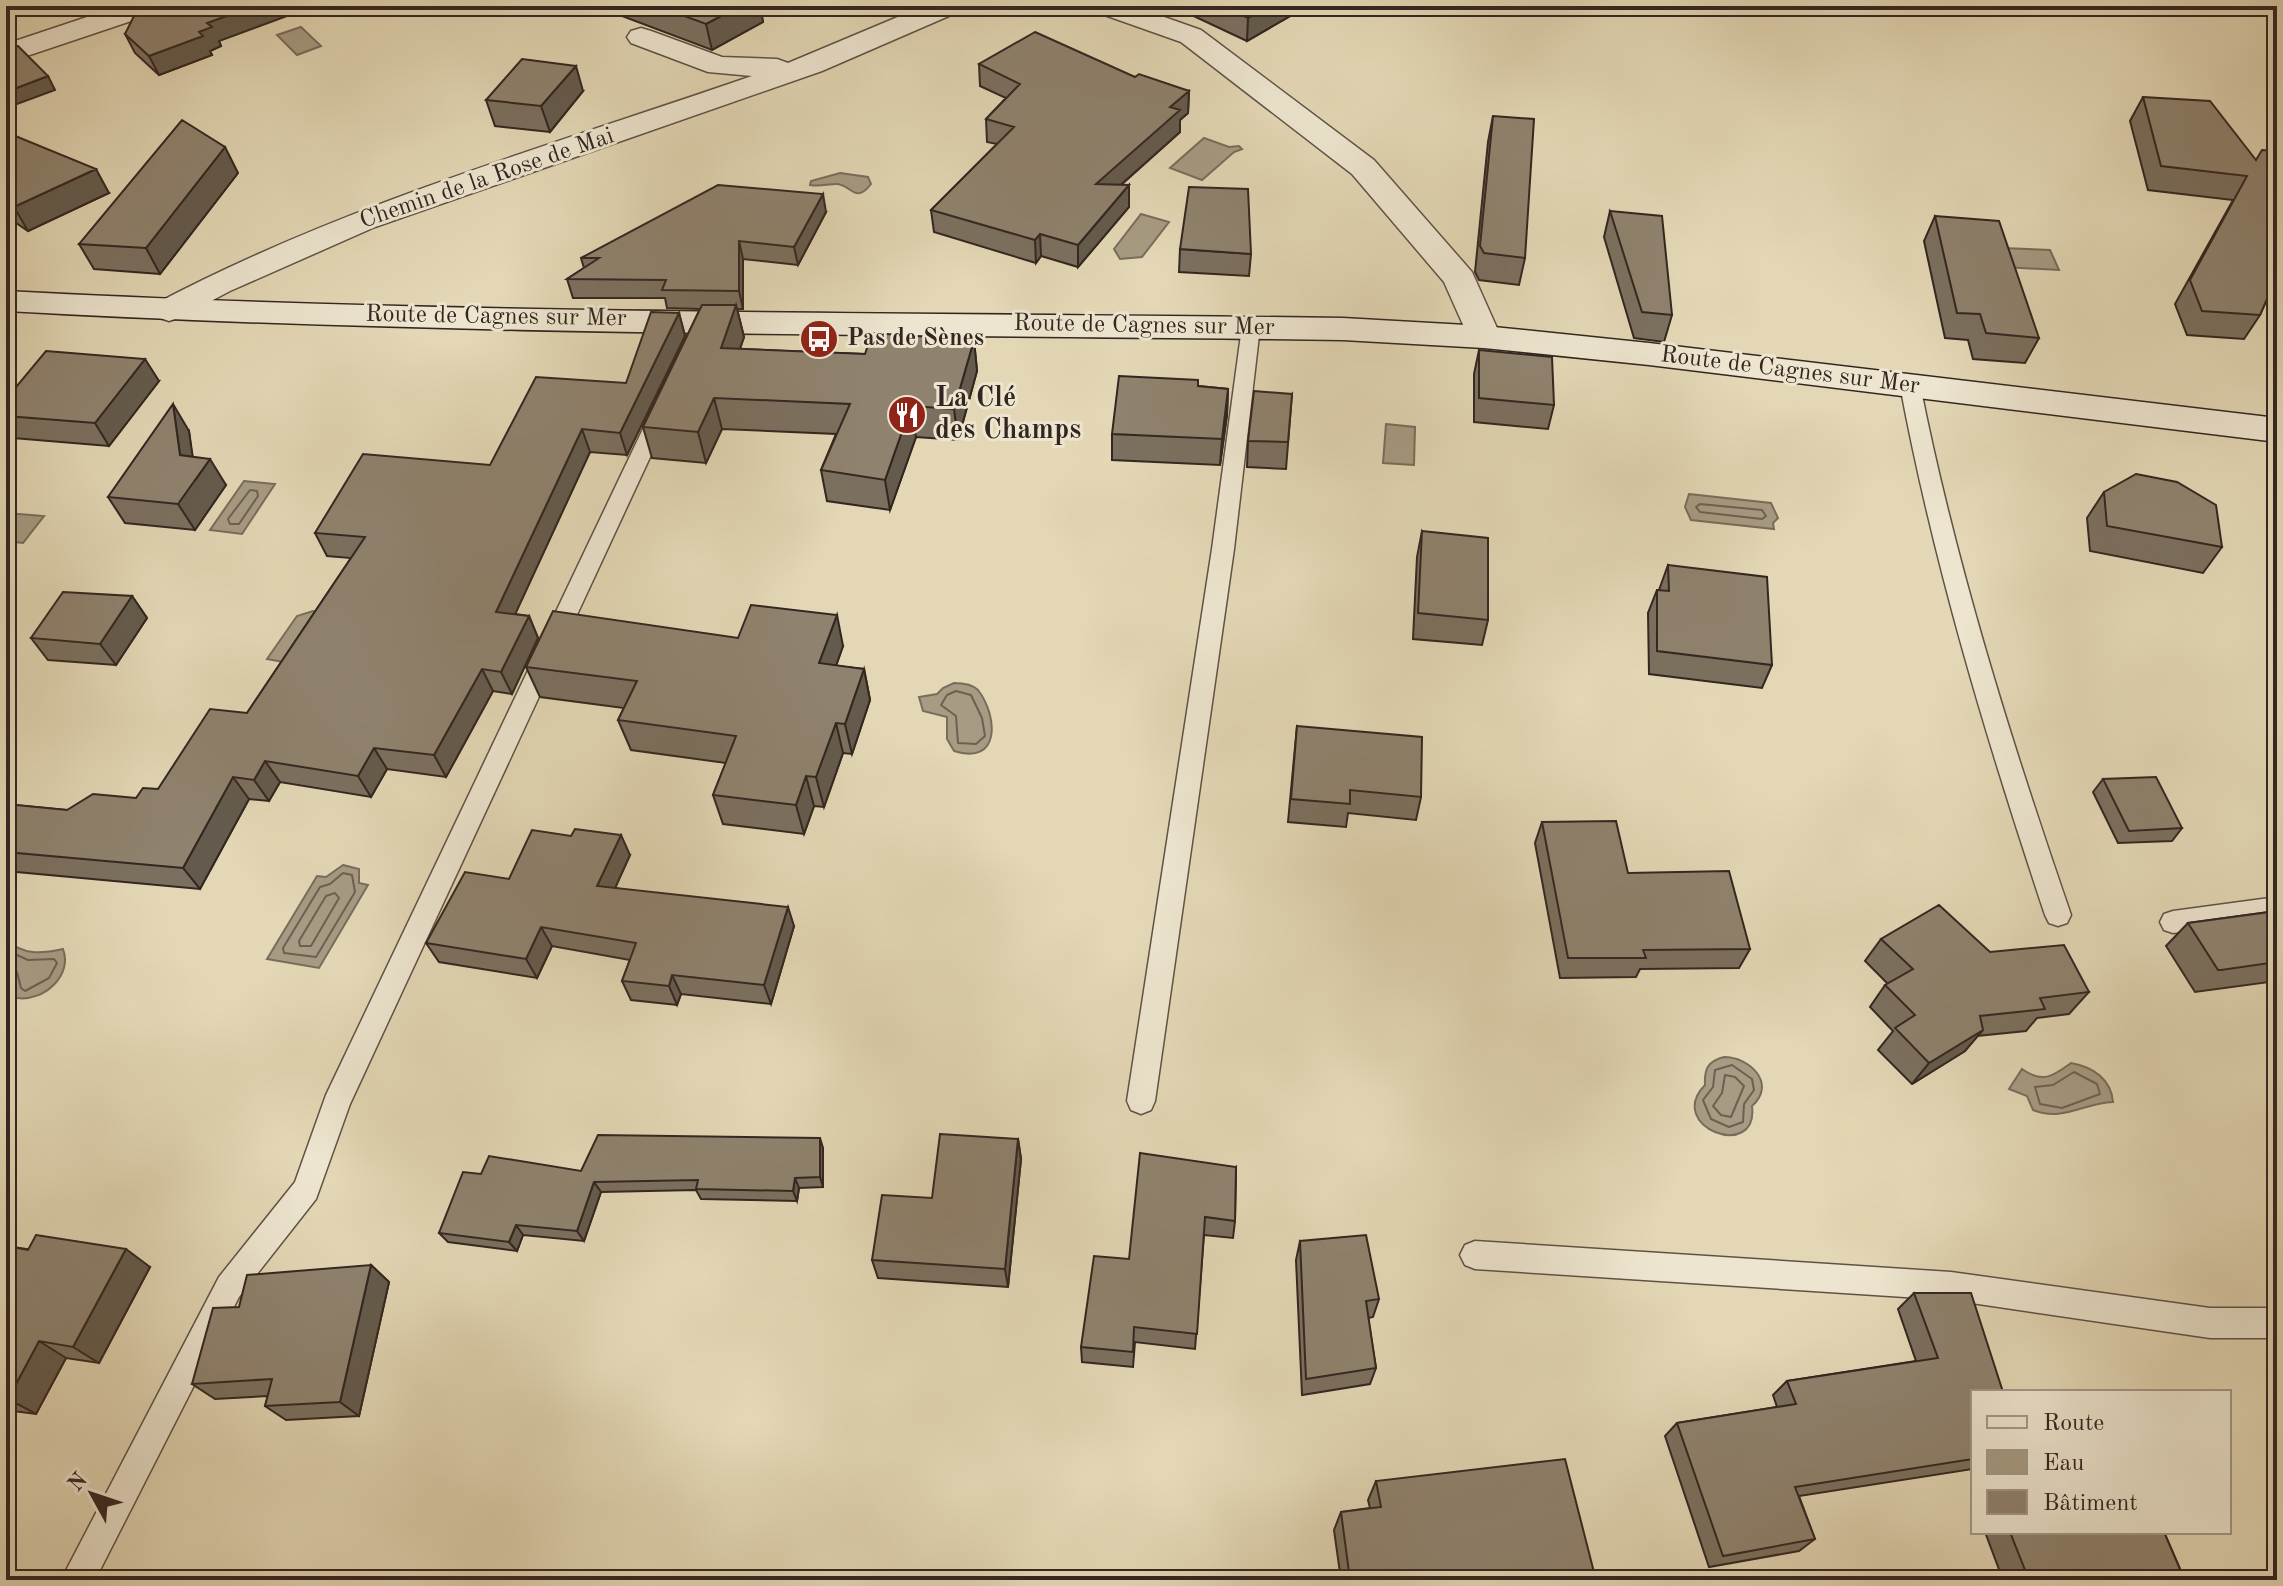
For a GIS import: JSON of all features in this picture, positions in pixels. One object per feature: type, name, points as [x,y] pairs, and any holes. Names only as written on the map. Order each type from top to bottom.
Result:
[{"type":"main road","points":[[62,35],[96,6]]},
{"type":"main road","points":[[6,54],[148,6]]},
{"type":"main road","name":"Chemin de la Rose de Mai","points":[[169,310],[218,284],[364,220],[812,65],[948,6]]},
{"type":"main road","points":[[1111,7],[1191,36],[1363,167],[1460,279],[1484,337]]},
{"type":"main road","name":"Chemin de la Rose de Mai","points":[[641,37],[718,66],[758,70],[812,65]]},
{"type":"main road","name":"Route de Cagnes sur Mer","points":[[6,301],[698,334],[1251,327],[1484,337],[2277,430]]},
{"type":"lane","points":[[1141,1101],[1223,549],[1251,327]]},
{"type":"lane","points":[[1910,385],[1923,459],[1999,742],[2058,915]]},
{"type":"lane","points":[[77,1580],[229,1287],[306,1190],[336,1104],[671,391]]},
{"type":"lane","points":[[2173,922],[2277,908]]},
{"type":"lane","points":[[1475,1255],[1951,1286],[2210,1323],[2277,1323]]},
{"type":"water","points":[[301,27],[321,46],[297,55],[277,35]]},
{"type":"water","points":[[1204,138],[1242,149],[1234,152],[1202,180],[1170,168]]},
{"type":"water","points":[[840,173],[868,177],[871,184],[861,193],[836,184],[810,185],[811,181]]},
{"type":"water","points":[[1141,214],[1169,222],[1142,257],[1120,259],[1114,249]]},
{"type":"water","points":[[1978,247],[2050,250],[2059,270],[1986,266]]},
{"type":"water","points":[[1386,424],[1415,427],[1414,465],[1383,463]]},
{"type":"water","points":[[244,481],[275,484],[242,534],[210,530]]},
{"type":"water","points":[[1689,494],[1771,503],[1778,518],[1773,523],[1774,529],[1691,520],[1685,507]]},
{"type":"water","points":[[6,513],[44,516],[23,543],[6,541]]},
{"type":"water","points":[[313,611],[319,613],[294,664],[267,659],[297,616]]},
{"type":"water","points":[[954,683],[970,685],[978,690],[985,701],[992,725],[991,736],[988,745],[980,751],[969,754],[954,751],[947,739],[947,717],[923,711],[919,697],[937,694]]},
{"type":"water","points":[[343,865],[359,869],[359,883],[368,885],[319,968],[267,959],[317,876],[326,877]]},
{"type":"water","points":[[6,940],[33,952],[63,949],[64,968],[54,985],[37,996],[17,998],[12,993],[11,977],[6,975]]},
{"type":"water","points":[[1724,1057],[1734,1058],[1751,1067],[1761,1081],[1762,1089],[1752,1106],[1750,1123],[1742,1132],[1729,1135],[1704,1125],[1696,1114],[1696,1100],[1705,1085],[1708,1066]]},
{"type":"water","points":[[2071,1063],[2100,1075],[2109,1087],[2113,1102],[2064,1113],[2044,1113],[2033,1110],[2027,1096],[2009,1089],[2022,1069],[2042,1077],[2059,1072]]},
{"type":"building","points":[[139,6],[254,6],[207,23],[212,27],[199,32],[203,36],[149,56],[125,34]]},
{"type":"building","points":[[657,6],[740,6],[706,24]]},
{"type":"building","points":[[1221,6],[1269,6],[1248,18]]},
{"type":"building","points":[[1035,32],[1135,77],[1139,74],[1189,91],[1170,107],[1180,110],[1096,184],[1129,185],[1078,245],[1040,234],[1035,240],[931,210],[1014,127],[986,119],[1020,84],[979,64]]},
{"type":"building","points":[[18,46],[48,76],[6,92],[6,50]]},
{"type":"building","points":[[522,59],[576,66],[541,106],[486,100]]},
{"type":"building","points":[[2143,97],[2210,101],[2256,160],[2262,150],[2277,151],[2277,276],[2260,315],[2202,311],[2190,280],[2247,176],[2161,166]]},
{"type":"building","points":[[1493,116],[1534,119],[1525,258],[1484,253],[1480,246]]},
{"type":"building","points":[[182,120],[225,147],[146,248],[79,244]]},
{"type":"building","points":[[8,133],[96,169],[14,207],[6,203]]},
{"type":"building","points":[[718,185],[823,194],[794,247],[739,241],[739,291],[662,290],[666,280],[567,279],[599,258],[581,258]]},
{"type":"building","points":[[1189,187],[1248,189],[1251,254],[1180,249]]},
{"type":"building","points":[[1610,211],[1662,216],[1672,315],[1642,312]]},
{"type":"building","points":[[1935,216],[1999,221],[2039,338],[1986,333],[1980,314],[1957,313]]},
{"type":"building","points":[[702,305],[736,305],[721,348],[865,354],[872,333],[974,340],[954,409],[911,406],[885,480],[821,470],[850,404],[714,398],[698,432],[643,427]]},
{"type":"building","points":[[651,312],[679,313],[620,433],[582,429],[496,612],[529,616],[501,672],[482,669],[434,755],[374,748],[358,776],[265,761],[254,780],[233,777],[183,868],[6,852],[6,804],[67,810],[93,794],[136,798],[143,788],[158,789],[210,709],[247,713],[365,537],[315,533],[363,454],[490,465],[536,377],[626,383]]},
{"type":"building","points":[[1479,350],[1552,357],[1554,405],[1479,398]]},
{"type":"building","points":[[46,351],[145,359],[95,423],[6,416],[6,399]]},
{"type":"building","points":[[1119,376],[1198,380],[1198,386],[1228,389],[1222,439],[1112,434]]},
{"type":"building","points":[[1254,391],[1292,394],[1288,442],[1248,441]]},
{"type":"building","points":[[173,404],[180,455],[210,459],[178,504],[108,497]]},
{"type":"building","points":[[2136,474],[2177,482],[2216,505],[2222,547],[2107,526],[2104,492]]},
{"type":"building","points":[[1422,531],[1488,538],[1488,620],[1418,613]]},
{"type":"building","points":[[1668,565],[1767,577],[1772,665],[1657,651],[1657,590],[1669,591]]},
{"type":"building","points":[[63,592],[132,596],[100,644],[31,638]]},
{"type":"building","points":[[751,605],[837,615],[819,663],[864,669],[845,724],[836,723],[816,777],[806,776],[796,805],[713,795],[736,736],[618,720],[637,681],[526,667],[553,611],[738,638]]},
{"type":"building","points":[[1297,726],[1422,737],[1421,797],[1350,790],[1350,804],[1291,799]]},
{"type":"building","points":[[2156,777],[2182,828],[2129,831],[2103,779]]},
{"type":"building","points":[[1616,821],[1628,873],[1729,871],[1750,949],[1643,950],[1646,958],[1568,958],[1542,822]]},
{"type":"building","points":[[575,829],[621,835],[597,886],[788,907],[764,985],[672,975],[669,986],[622,981],[636,943],[541,927],[526,959],[426,943],[465,872],[509,879],[532,830],[571,836]]},
{"type":"building","points":[[1939,905],[1990,952],[2064,945],[2089,992],[2040,998],[2045,1009],[1980,1016],[1983,1030],[1929,1063],[1895,1028],[1915,1015],[1885,985],[1913,969],[1881,939]]},
{"type":"building","points":[[2277,911],[2277,962],[2221,970],[2218,970],[2188,923]]},
{"type":"building","points":[[940,1134],[1018,1139],[1005,1269],[872,1260],[882,1195],[932,1198]]},
{"type":"building","points":[[598,1135],[820,1138],[820,1177],[795,1178],[793,1191],[696,1189],[698,1180],[594,1182],[577,1231],[516,1225],[509,1242],[439,1233],[463,1172],[481,1174],[489,1156],[581,1171]]},
{"type":"building","points":[[1140,1153],[1236,1167],[1235,1221],[1205,1217],[1197,1334],[1134,1327],[1133,1352],[1081,1347],[1094,1256],[1129,1259]]},
{"type":"building","points":[[36,1235],[126,1249],[73,1347],[39,1341],[8,1399],[6,1246],[28,1250]]},
{"type":"building","points":[[1366,1235],[1379,1299],[1366,1301],[1376,1368],[1306,1379],[1300,1241]]},
{"type":"building","points":[[371,1265],[340,1402],[265,1406],[272,1379],[192,1384],[213,1308],[239,1307],[247,1275]]},
{"type":"building","points":[[1914,1293],[1971,1293],[2002,1390],[1971,1390],[1971,1459],[1795,1487],[1815,1539],[1723,1556],[1677,1423],[1796,1404],[1787,1381],[1938,1358]]},
{"type":"building","points":[[1565,1459],[1596,1580],[1350,1580],[1341,1512],[1381,1507],[1376,1481]]},
{"type":"building","points":[[2011,1534],[2165,1534],[2183,1576],[2143,1580],[2029,1580]]},
{"type":"place","name":"Pas de Sènes","points":[[819,339]]},
{"type":"place","name":"La Clé des Champs","points":[[907,415]]}]
